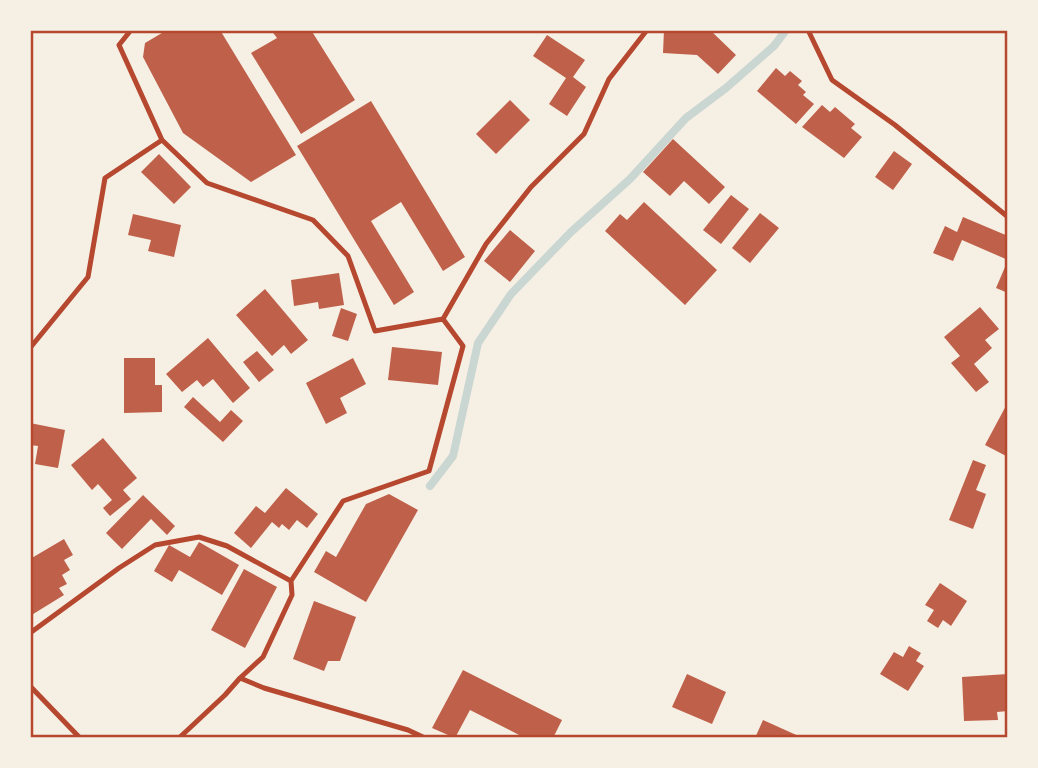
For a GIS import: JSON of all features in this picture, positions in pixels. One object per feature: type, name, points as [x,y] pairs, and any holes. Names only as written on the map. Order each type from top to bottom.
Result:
[{"type":"lane","points":[[131,30],[119,45],[162,140],[207,183],[313,220],[348,256],[375,331],[443,318],[485,244],[531,187],[584,134],[609,79],[647,30]]},
{"type":"lane","points":[[808,30],[832,80],[895,125],[1008,217]]},
{"type":"lane","points":[[30,348],[88,277],[105,178],[162,140]]},
{"type":"lane","points":[[179,738],[263,657],[292,595],[290,581],[343,501],[429,471],[463,346],[443,318]]},
{"type":"lane","points":[[30,633],[155,545],[199,537],[227,546],[290,581]]},
{"type":"lane","points":[[240,678],[264,688],[408,730],[425,738]]},
{"type":"lane","points":[[30,686],[80,738]]},
{"type":"building","points":[[167,30],[220,30],[296,155],[251,182],[183,133],[143,57],[145,43]]},
{"type":"building","points":[[271,30],[311,30],[355,100],[301,134],[251,53],[277,38]]},
{"type":"building","points":[[664,30],[710,30],[736,55],[718,74],[697,55],[663,53]]},
{"type":"building","points":[[547,35],[585,60],[573,77],[586,87],[567,116],[549,104],[566,78],[533,56]]},
{"type":"building","points":[[776,68],[785,76],[790,71],[802,81],[798,85],[806,92],[803,95],[814,104],[796,124],[757,91]]},
{"type":"building","points":[[510,100],[530,120],[496,154],[476,134]]},
{"type":"building","points":[[371,101],[465,257],[443,271],[401,202],[371,221],[414,292],[394,305],[297,146]]},
{"type":"building","points":[[822,105],[830,112],[835,107],[855,124],[851,128],[862,137],[844,158],[802,127]]},
{"type":"building","points":[[673,139],[725,187],[709,204],[684,181],[670,196],[643,172]]},
{"type":"building","points":[[894,151],[912,164],[893,190],[875,177]]},
{"type":"building","points":[[159,154],[191,187],[174,204],[141,172]]},
{"type":"building","points":[[731,195],[749,209],[721,244],[703,230]]},
{"type":"building","points":[[644,202],[717,270],[685,305],[605,231],[620,214],[627,220]]},
{"type":"building","points":[[760,213],[779,228],[750,263],[732,248]]},
{"type":"building","points":[[133,214],[181,225],[174,257],[148,251],[151,240],[128,235]]},
{"type":"building","points":[[963,217],[1008,236],[1008,260],[962,240],[953,261],[933,253],[945,226],[957,232]]},
{"type":"building","points":[[510,230],[535,251],[510,282],[484,261]]},
{"type":"building","points":[[1008,260],[1008,293],[996,288]]},
{"type":"building","points":[[339,273],[344,305],[319,309],[318,302],[294,306],[291,280]]},
{"type":"building","points":[[265,289],[308,340],[291,354],[284,345],[272,356],[236,315]]},
{"type":"building","points":[[980,307],[999,329],[985,340],[992,348],[974,364],[989,382],[976,392],[951,363],[960,356],[944,337]]},
{"type":"building","points":[[341,308],[357,314],[348,341],[332,336]]},
{"type":"building","points":[[208,338],[250,388],[233,403],[213,379],[203,387],[197,380],[182,392],[166,374]]},
{"type":"building","points":[[392,347],[442,352],[438,385],[388,380]]},
{"type":"building","points":[[257,351],[274,370],[259,382],[243,362]]},
{"type":"building","points":[[124,358],[155,358],[155,385],[162,385],[162,412],[124,413]]},
{"type":"building","points":[[353,358],[366,384],[340,398],[347,413],[326,424],[306,383]]},
{"type":"building","points":[[193,397],[220,422],[231,410],[243,421],[223,442],[184,407]]},
{"type":"building","points":[[1008,402],[1008,457],[985,445]]},
{"type":"building","points":[[30,423],[65,430],[58,468],[35,464],[38,446],[30,445]]},
{"type":"building","points":[[103,438],[137,478],[123,490],[131,499],[110,516],[103,508],[112,500],[98,484],[92,490],[71,465]]},
{"type":"building","points":[[973,460],[986,465],[976,490],[986,494],[973,529],[949,520]]},
{"type":"building","points":[[286,488],[318,514],[307,528],[297,520],[289,530],[282,524],[279,528],[272,522],[251,548],[234,533],[256,506],[265,513]]},
{"type":"building","points":[[389,494],[418,510],[366,602],[314,572],[326,551],[336,557],[366,504]]},
{"type":"building","points":[[143,495],[175,526],[167,535],[151,519],[122,549],[106,533]]},
{"type":"building","points":[[64,539],[73,555],[64,560],[70,570],[62,575],[67,584],[59,588],[64,595],[30,616],[30,559]]},
{"type":"building","points":[[199,542],[239,565],[222,595],[179,570],[172,582],[154,571],[169,545],[190,557]]},
{"type":"building","points":[[244,569],[277,587],[245,648],[211,630]]},
{"type":"building","points":[[940,583],[967,601],[951,626],[943,620],[938,628],[927,621],[934,610],[925,605]]},
{"type":"building","points":[[314,601],[356,617],[340,661],[328,661],[324,671],[293,659]]},
{"type":"building","points":[[909,646],[921,653],[916,661],[924,666],[908,691],[880,674],[894,652],[903,657]]},
{"type":"building","points":[[463,670],[562,720],[554,736],[558,738],[525,738],[470,710],[455,738],[432,728]]},
{"type":"building","points":[[687,674],[726,692],[712,724],[672,707]]},
{"type":"building","points":[[1008,674],[1008,711],[997,712],[998,720],[964,721],[962,677]]},
{"type":"building","points":[[763,720],[803,738],[755,738]]},
{"type":"waterway","points":[[430,486],[453,456],[478,343],[511,294],[571,232],[630,179],[686,118],[726,88],[774,46],[786,30]]}]
